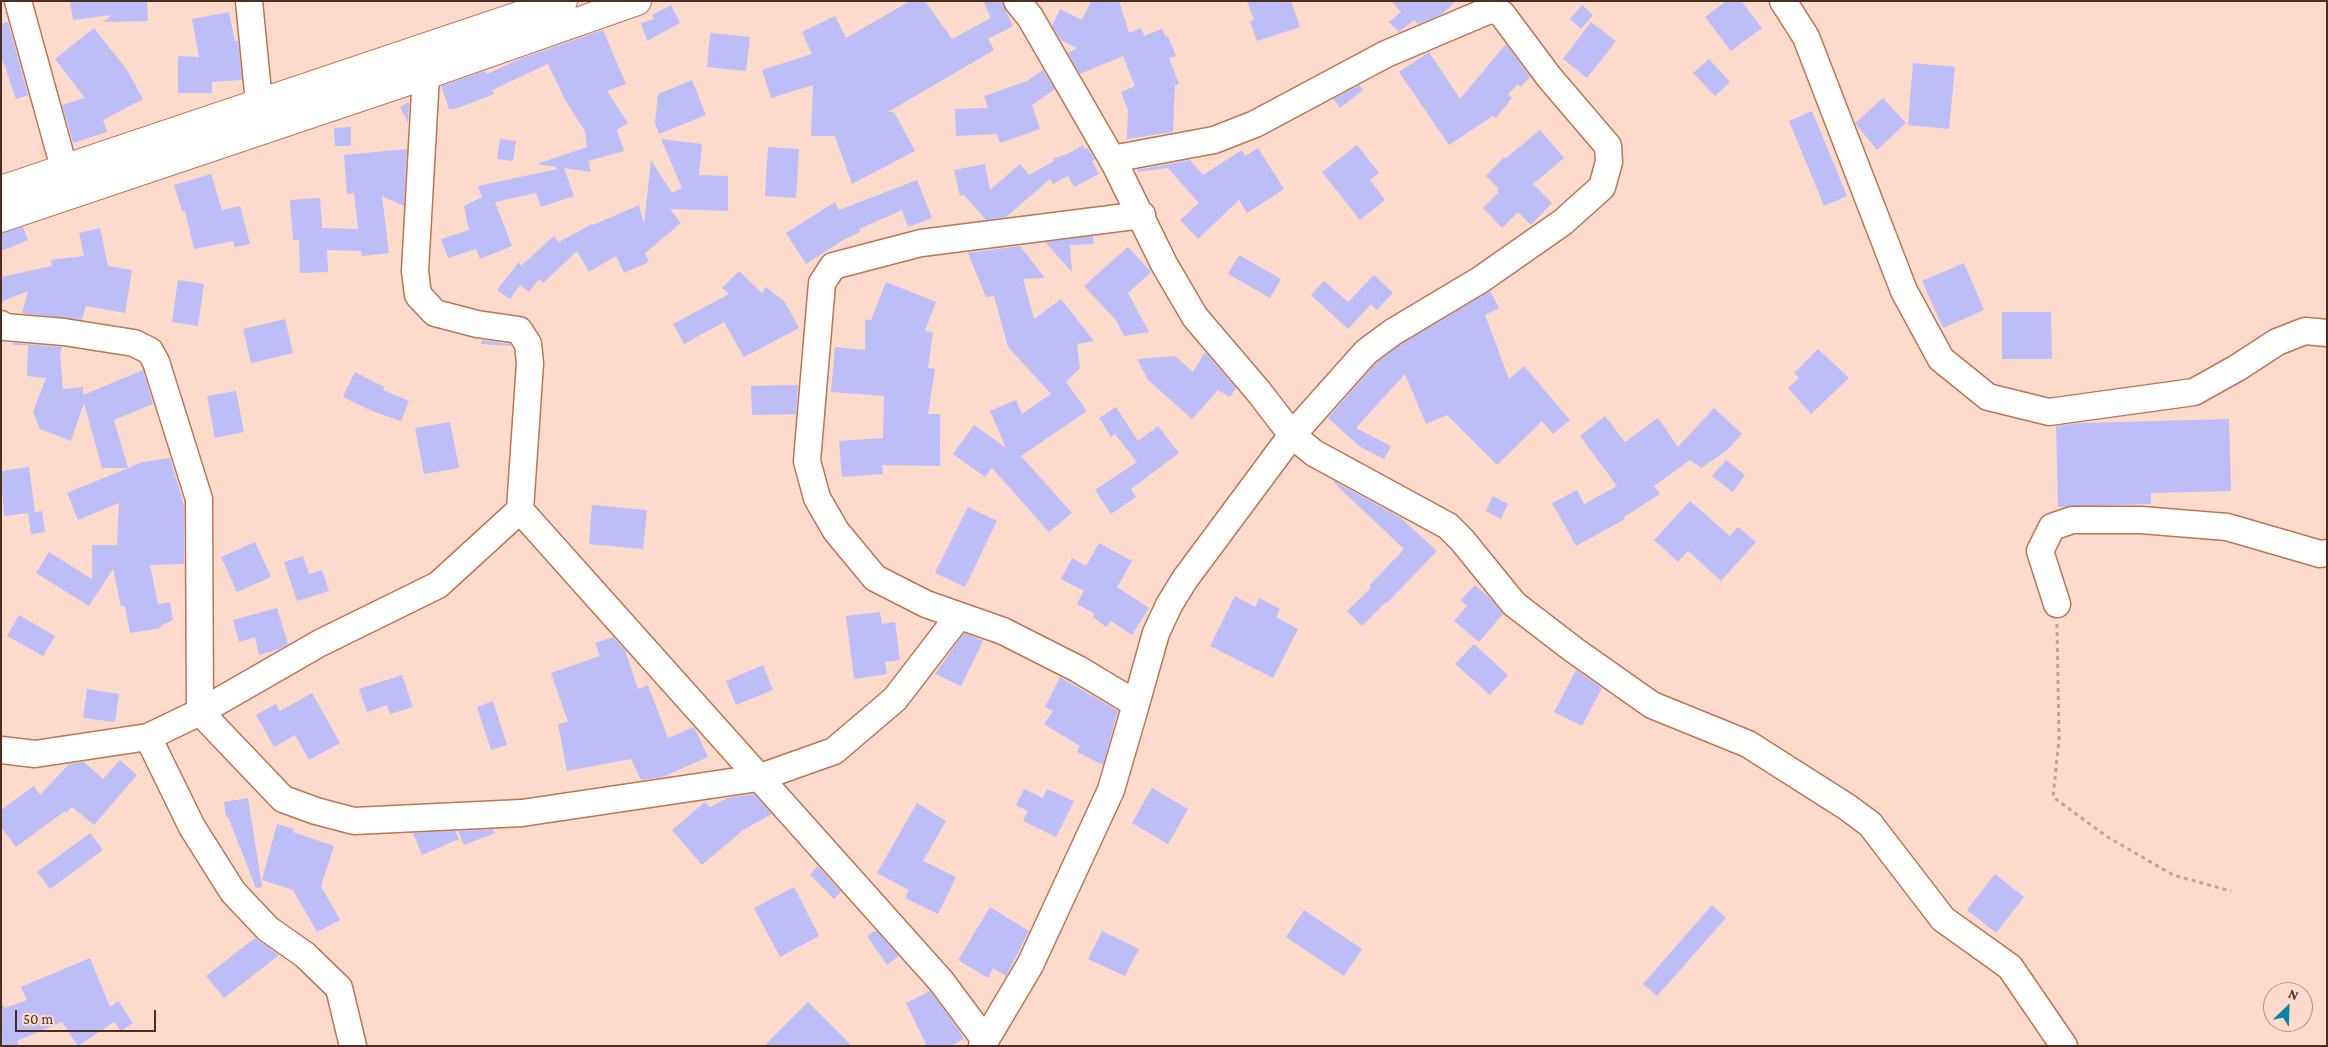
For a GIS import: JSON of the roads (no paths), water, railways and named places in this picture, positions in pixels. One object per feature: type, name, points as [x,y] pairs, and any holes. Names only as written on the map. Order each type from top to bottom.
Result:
[{"type":"main road","points":[[1,218],[426,75],[637,1]]},
{"type":"main road","points":[[1,190],[558,2]]},
{"type":"street","points":[[18,1],[64,168]]},
{"type":"street","points":[[249,1],[259,103]]},
{"type":"street","points":[[1017,1],[1030,17],[1112,159],[1142,215],[1164,264],[1195,317],[1292,434],[1314,453],[1448,526],[1462,540],[1514,604],[1652,705],[1748,744],[1870,824],[1943,919],[2010,967],[2064,1046]]},
{"type":"street","points":[[1784,1],[1806,37],[1904,291],[1941,359],[1988,397],[2050,412],[2194,392],[2237,368],[2277,342],[2305,331],[2327,334]]},
{"type":"street","points":[[520,510],[758,778],[812,834],[941,981],[984,1043],[1030,965],[1111,790],[1156,633],[1169,605],[1185,579],[1292,434],[1366,352],[1393,332],[1480,280],[1563,222],[1602,187],[1609,162],[1608,146],[1549,76],[1502,14],[1492,9],[1386,54],[1255,124],[1214,140],[1112,159]]},
{"type":"street","points":[[1,750],[35,754],[148,737],[200,712],[320,643],[438,586],[520,510],[530,363],[528,344],[518,330],[477,324],[435,313],[418,295],[415,272],[426,75]]},
{"type":"street","points":[[1136,704],[1078,669],[1003,631],[958,617],[926,604],[875,578],[836,531],[817,498],[807,461],[822,283],[833,266],[846,261],[921,243],[1142,215]]},
{"type":"street","points":[[1,324],[5,327],[64,332],[134,343],[150,351],[156,362],[200,499],[200,712],[283,799],[316,812],[354,821],[522,813],[758,778],[834,751],[895,699],[958,617]]},
{"type":"street","points":[[2057,604],[2040,551],[2052,527],[2072,520],[2141,520],[2227,527],[2320,554],[2327,553]]},
{"type":"street","points":[[148,737],[192,827],[234,892],[268,929],[305,955],[339,988],[353,1046]]}]
